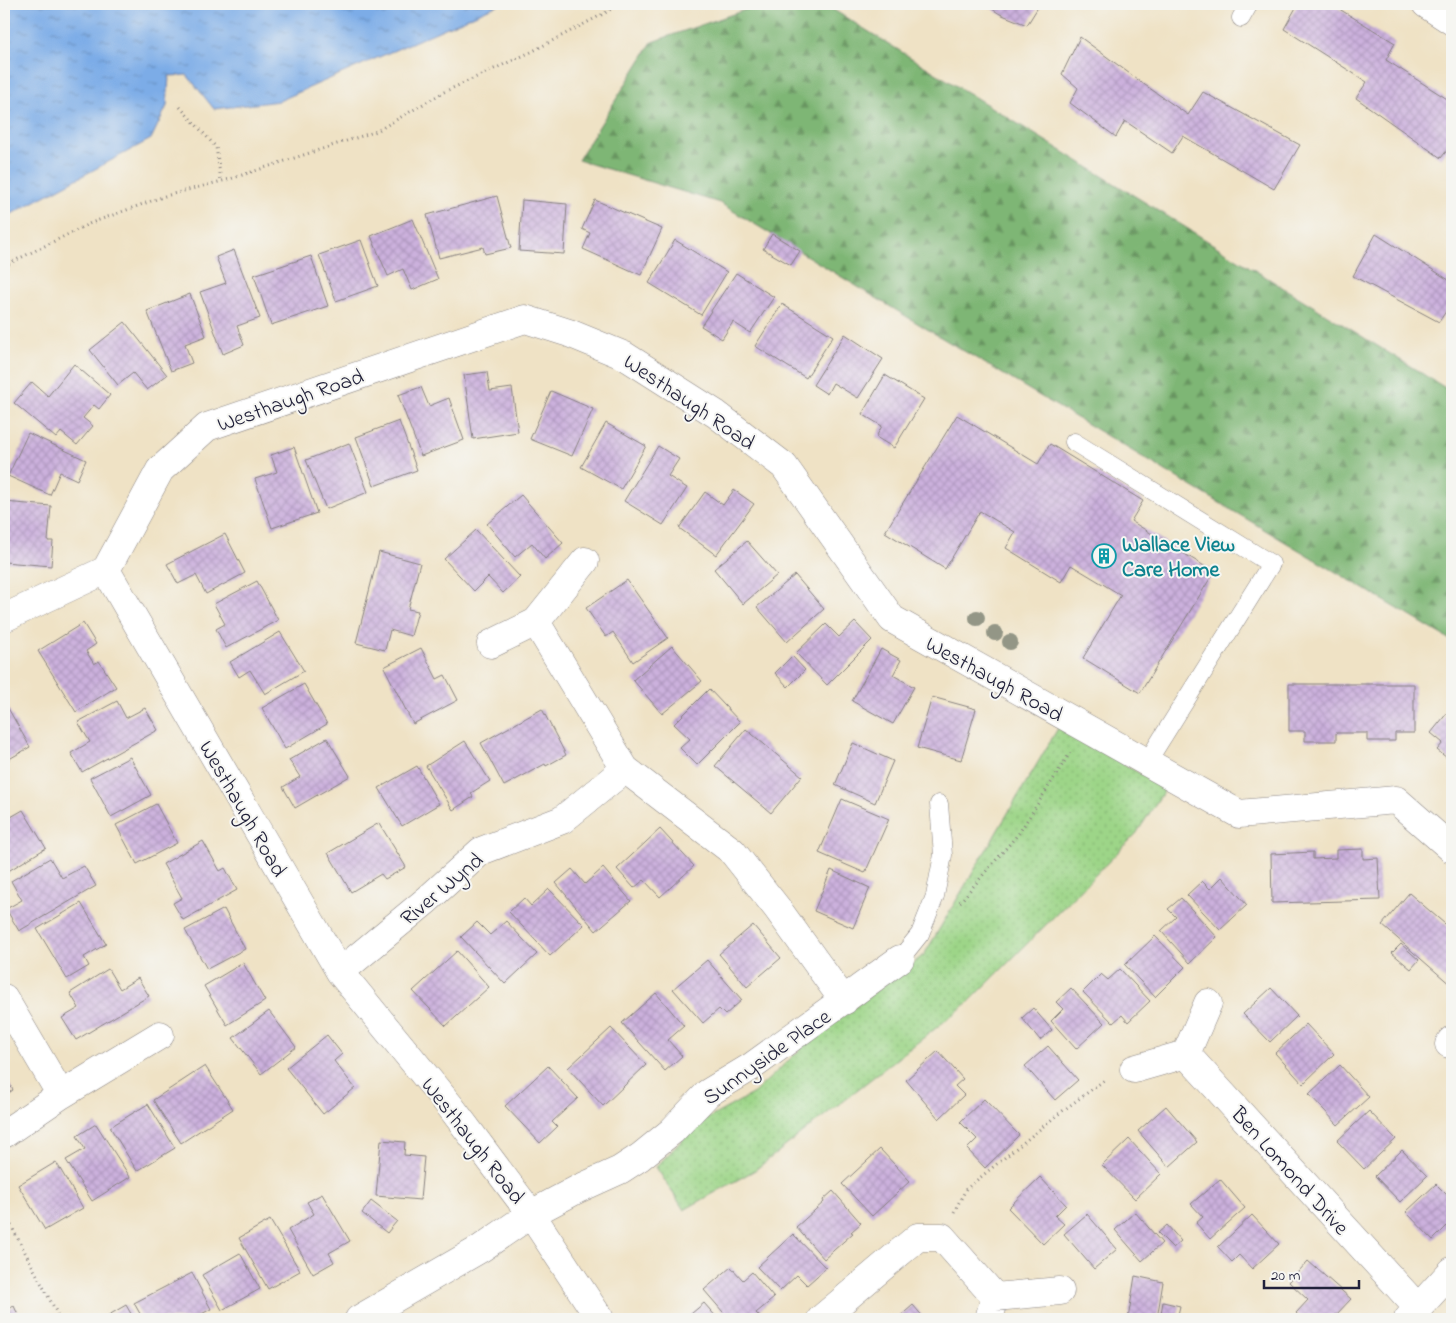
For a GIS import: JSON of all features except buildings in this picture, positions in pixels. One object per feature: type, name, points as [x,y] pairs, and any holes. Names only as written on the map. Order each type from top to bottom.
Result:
[{"type":"street","points":[[1426,4],[1452,21]]},
{"type":"street","name":"Westhaugh Road","points":[[600,1319],[531,1214],[450,1106],[340,972],[106,570],[160,470],[207,428],[525,318],[569,333],[625,356],[716,414],[784,466],[892,619],[1239,814],[1396,800],[1452,848]]},
{"type":"street","points":[[491,644],[536,622],[585,561]]},
{"type":"street","points":[[4,618],[106,570]]},
{"type":"street","points":[[536,622],[625,769],[732,851],[777,908],[844,1001]]},
{"type":"street","name":"River Wynd","points":[[340,972],[427,900],[482,851],[562,820],[625,769]]},
{"type":"street","name":"Sunnyside Place","points":[[359,1319],[480,1249],[531,1214],[578,1189],[620,1170],[640,1157],[672,1131],[708,1093],[752,1066],[900,959]]},
{"type":"street","points":[[4,998],[61,1095]]},
{"type":"street","points":[[1134,1069],[1186,1054],[1208,1003]]},
{"type":"street","points":[[4,1134],[61,1095],[160,1035]]},
{"type":"street","name":"Ben Lomond Drive","points":[[1186,1054],[1413,1313]]},
{"type":"street","points":[[820,1319],[918,1237],[942,1237],[992,1308],[1060,1291]]},
{"type":"street","points":[[1413,1313],[1452,1271]]},
{"type":"lane","points":[[1074,442],[1271,564],[1146,762]]},
{"type":"lane","points":[[900,959],[920,934],[935,896],[942,855],[939,804]]},
{"type":"path","points":[[4,266],[90,223],[165,196],[221,181],[377,131],[444,92],[531,52],[619,4]]},
{"type":"path","points":[[180,107],[216,148],[221,181]]},
{"type":"path","points":[[959,904],[1019,833],[1086,729]]},
{"type":"path","points":[[942,1237],[966,1189],[1061,1112],[1120,1070],[1134,1069]]},
{"type":"path","points":[[4,1212],[60,1319]]},
{"type":"green space","points":[[762,4],[824,4],[1452,392],[1452,641],[932,332],[720,203],[578,160],[652,42]]},
{"type":"green space","points":[[1060,725],[1165,789],[1136,834],[969,1002],[755,1170],[684,1210],[656,1167],[698,1124],[754,1093],[807,1043],[924,955]]},
{"type":"water","points":[[4,4],[500,4],[279,101],[214,109],[187,75],[169,76],[167,106],[151,139],[4,218]]},
{"type":"place","name":"Wallace View Care Home","points":[[1104,556]]}]
